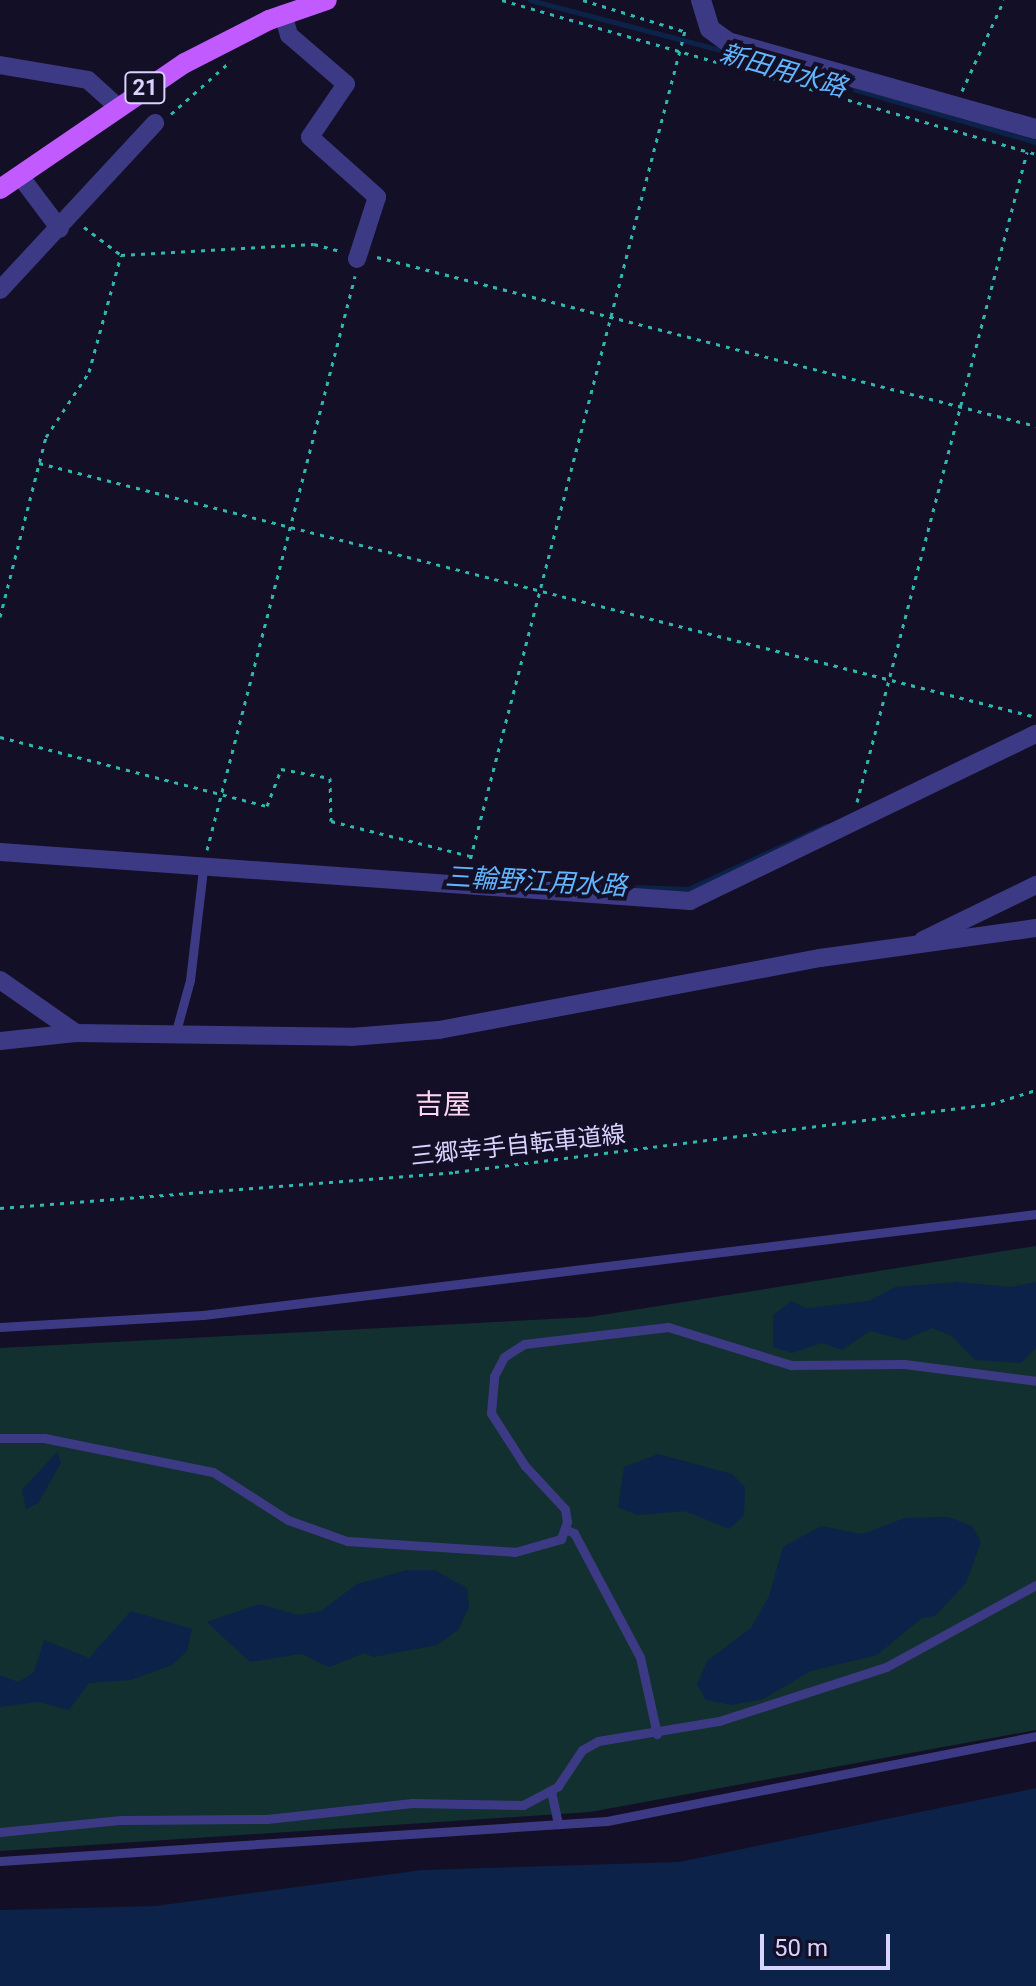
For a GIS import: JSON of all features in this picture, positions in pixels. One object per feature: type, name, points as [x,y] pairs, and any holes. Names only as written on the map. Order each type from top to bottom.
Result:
[{"type":"main road","name":"21","points":[[0,189],[124,101],[231,38],[283,14],[327,0]]},
{"type":"street","points":[[701,0],[707,24],[728,42],[1036,129]]},
{"type":"street","points":[[283,14],[289,35],[346,84],[310,137],[377,197],[358,256]]},
{"type":"street","points":[[0,65],[88,80],[160,125],[0,290]]},
{"type":"street","points":[[20,176],[66,223]]},
{"type":"street","points":[[0,852],[203,870],[690,901],[1036,734]]},
{"type":"street","points":[[913,945],[1036,885]]},
{"type":"street","points":[[0,1041],[76,1033],[176,1031],[351,1037],[439,1030],[913,945],[1036,928]]},
{"type":"street","points":[[0,980],[76,1033]]},
{"type":"lane","points":[[176,1031],[190,980],[203,870]]},
{"type":"lane","points":[[0,1327],[203,1315],[1036,1214]]},
{"type":"lane","points":[[0,1438],[44,1438],[213,1472],[288,1520],[355,1542],[515,1552],[553,1543],[565,1529],[565,1509],[525,1466],[491,1413],[494,1376],[504,1357],[524,1344],[668,1327],[791,1365],[904,1364],[1036,1381]]},
{"type":"lane","points":[[565,1529],[574,1533],[640,1657],[657,1734]]},
{"type":"lane","points":[[0,1832],[121,1820],[267,1819],[412,1803],[498,1808],[551,1791],[582,1750],[598,1741],[657,1734],[779,1704],[886,1667],[1036,1585]]},
{"type":"lane","points":[[0,1861],[607,1821],[1036,1736]]},
{"type":"lane","points":[[551,1791],[558,1824]]},
{"type":"path","points":[[502,0],[1036,154]]},
{"type":"path","points":[[583,0],[685,31],[707,24]]},
{"type":"path","points":[[956,105],[1004,0]]},
{"type":"path","points":[[464,887],[685,31]]},
{"type":"path","points":[[160,125],[234,58],[231,38]]},
{"type":"path","points":[[851,825],[1027,152]]},
{"type":"path","points":[[66,223],[121,255],[314,244],[1036,426]]},
{"type":"path","points":[[0,617],[46,437],[89,372],[121,255]]},
{"type":"path","points":[[203,870],[358,256]]},
{"type":"path","points":[[39,463],[290,524],[1036,717]]},
{"type":"path","points":[[0,737],[267,806],[281,769],[330,778],[331,821],[470,856]]},
{"type":"path","name":"三郷幸手自転車道線","points":[[0,1208],[455,1172],[991,1104],[1036,1090]]},
{"type":"green space","points":[[1036,1246],[1036,1730],[590,1812],[0,1851],[0,1348],[589,1317]]},
{"type":"water","points":[[957,1282],[1011,1287],[1036,1282],[1036,1348],[1021,1363],[975,1360],[952,1336],[932,1328],[905,1340],[870,1331],[842,1350],[822,1343],[792,1353],[773,1347],[773,1315],[791,1301],[806,1308],[869,1301],[895,1287]]},
{"type":"water","points":[[57,1452],[61,1463],[38,1503],[26,1509],[22,1490]]},
{"type":"water","points":[[658,1454],[732,1474],[745,1487],[744,1515],[729,1529],[685,1511],[637,1515],[618,1507],[624,1467]]},
{"type":"water","points":[[948,1517],[972,1526],[981,1542],[966,1583],[935,1616],[922,1618],[877,1655],[811,1671],[763,1699],[732,1705],[706,1700],[697,1685],[707,1661],[751,1628],[769,1596],[783,1547],[821,1526],[862,1534],[905,1518]]},
{"type":"water","points":[[407,1570],[434,1570],[467,1588],[469,1607],[458,1630],[437,1645],[374,1657],[364,1653],[329,1667],[301,1654],[250,1662],[207,1622],[259,1604],[298,1615],[321,1611],[357,1584]]},
{"type":"water","points":[[131,1611],[192,1629],[187,1651],[172,1665],[131,1680],[89,1683],[69,1710],[38,1702],[0,1707],[0,1675],[18,1682],[34,1672],[44,1640],[89,1658]]},
{"type":"water","points":[[1036,1788],[1036,1986],[0,1986],[0,1910],[155,1906],[422,1870],[679,1862]]},
{"type":"waterway","name":"新田用水路","points":[[530,0],[728,52]]},
{"type":"waterway","name":"新田用水路","points":[[760,62],[1036,142]]},
{"type":"waterway","name":"三輪野江用水路","points":[[605,886],[688,889],[825,826]]},
{"type":"district","name":"吉屋","points":[[443,1105]]}]
